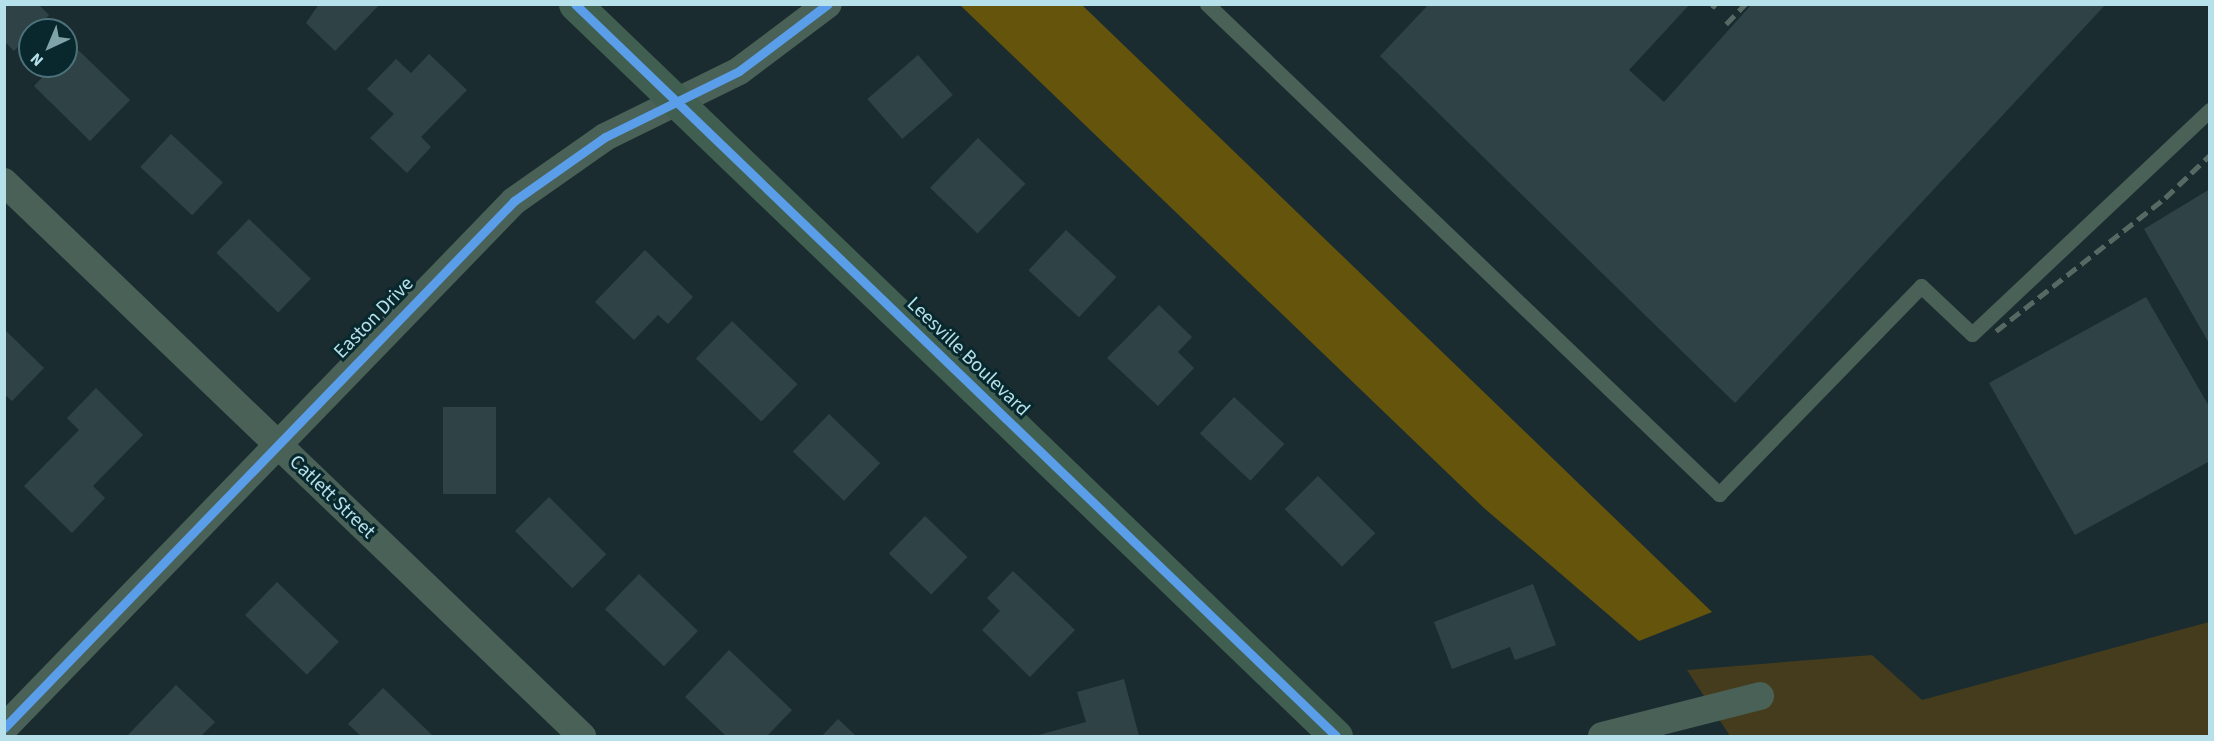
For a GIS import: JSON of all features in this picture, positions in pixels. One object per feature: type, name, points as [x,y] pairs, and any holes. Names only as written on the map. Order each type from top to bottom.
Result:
[{"type":"street","name":"Leesville Boulevard","points":[[575,4],[1336,736]]},
{"type":"street","name":"Easton Drive","points":[[4,728],[514,201],[605,137],[739,71],[828,4]]},
{"type":"street","name":"Catlett Street","points":[[4,182],[582,736]]},
{"type":"street","points":[[1602,736],[1760,696]]},
{"type":"lane","points":[[1207,4],[1719,494],[1921,286],[1972,334],[2210,110]]},
{"type":"shaded area","points":[[960,5],[1082,5],[1712,612],[1639,641],[1484,508]]},
{"type":"shaded area","points":[[2209,622],[2209,736],[1730,736],[1687,670],[1872,655],[1922,700]]},
{"type":"building","points":[[5,4],[38,4],[49,15],[46,18],[18,18],[18,47],[14,51],[5,42]]},
{"type":"building","points":[[319,4],[380,4],[335,51],[306,23]]},
{"type":"building","points":[[1429,4],[1690,4],[1629,70],[1664,102],[1752,4],[2106,4],[1735,403],[1380,56]]},
{"type":"building","points":[[78,50],[130,100],[90,141],[34,86],[42,78],[78,78]]},
{"type":"building","points":[[429,54],[467,90],[421,137],[431,147],[407,173],[370,138],[394,114],[367,89],[396,59],[411,73]]},
{"type":"building","points":[[918,55],[953,95],[902,139],[867,99]]},
{"type":"building","points":[[171,134],[223,182],[192,215],[140,167]]},
{"type":"building","points":[[978,138],[1025,184],[978,233],[930,188]]},
{"type":"building","points":[[2210,189],[2210,345],[2144,229]]},
{"type":"building","points":[[249,219],[311,279],[278,313],[216,253]]},
{"type":"building","points":[[1066,230],[1116,277],[1079,317],[1028,270]]},
{"type":"building","points":[[645,250],[693,297],[668,324],[658,315],[634,340],[595,302]]},
{"type":"building","points":[[2146,297],[2210,408],[2210,461],[2075,535],[1989,383]]},
{"type":"building","points":[[1159,305],[1192,337],[1178,352],[1194,368],[1158,406],[1107,358]]},
{"type":"building","points":[[732,321],[797,384],[761,422],[696,358]]},
{"type":"building","points":[[4,329],[44,368],[12,401],[4,394]]},
{"type":"building","points":[[96,388],[143,435],[93,486],[105,498],[72,533],[24,486],[79,430],[67,418]]},
{"type":"building","points":[[1234,397],[1284,444],[1250,481],[1200,434]]},
{"type":"building","points":[[443,407],[496,407],[496,494],[443,494]]},
{"type":"building","points":[[829,414],[880,463],[844,501],[793,451]]},
{"type":"building","points":[[1318,476],[1375,533],[1342,567],[1285,509]]},
{"type":"building","points":[[549,497],[606,554],[572,588],[515,531]]},
{"type":"building","points":[[925,516],[967,557],[931,594],[889,553]]},
{"type":"building","points":[[1013,571],[1075,630],[1030,677],[982,630],[1000,611],[987,598]]},
{"type":"building","points":[[639,574],[698,631],[664,666],[605,609]]},
{"type":"building","points":[[277,582],[339,642],[307,675],[245,615]]},
{"type":"building","points":[[1533,584],[1556,645],[1515,660],[1510,647],[1452,669],[1434,622]]},
{"type":"building","points":[[729,650],[792,710],[767,736],[726,736],[685,697]]},
{"type":"building","points":[[1124,679],[1139,736],[1035,736],[1086,722],[1077,692]]},
{"type":"building","points":[[176,685],[215,722],[201,736],[127,736]]},
{"type":"building","points":[[383,688],[433,736],[361,736],[348,724]]},
{"type":"building","points":[[838,719],[856,736],[822,736]]},
{"type":"railway","points":[[1712,8],[1715,4]]},
{"type":"railway","points":[[1726,24],[1745,4]]},
{"type":"railway","points":[[1996,331],[2165,198],[2210,155]]},
{"type":"cycle path","points":[[575,4],[1336,736]]},
{"type":"cycle path","points":[[4,728],[514,201],[605,137],[739,71],[828,4]]}]
